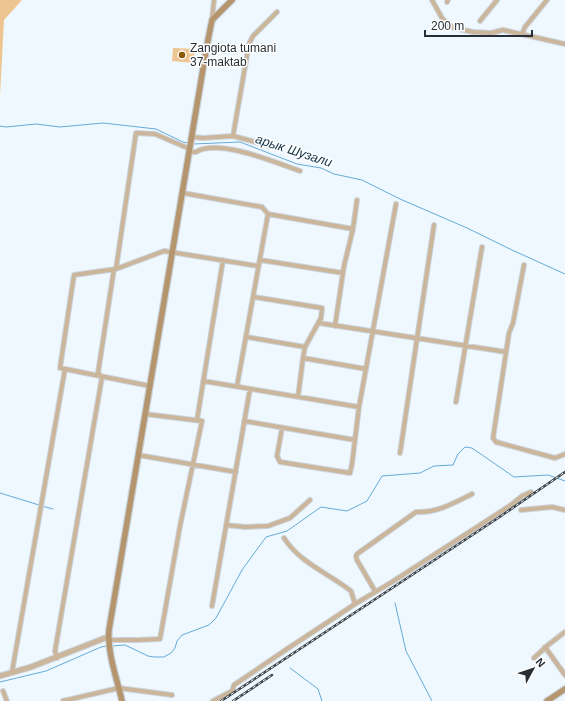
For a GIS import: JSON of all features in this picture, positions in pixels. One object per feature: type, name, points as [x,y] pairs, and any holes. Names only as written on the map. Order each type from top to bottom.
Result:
[{"type":"main road","points":[[122,701],[108,639],[207,45],[212,20],[232,0]]},
{"type":"main road","points":[[546,701],[565,689]]},
{"type":"street","points":[[212,20],[214,0]]},
{"type":"street","points":[[432,0],[442,18],[454,28],[473,32],[491,33],[503,30],[565,44]]},
{"type":"street","points":[[480,21],[497,0]]},
{"type":"street","points":[[522,34],[525,27],[547,0]]},
{"type":"street","points":[[233,136],[250,44],[253,36],[277,12]]},
{"type":"street","points":[[102,377],[98,373],[136,133],[155,134],[196,152],[201,149],[223,148],[237,150],[300,171]]},
{"type":"street","points":[[192,139],[233,136],[270,146]]},
{"type":"street","points":[[183,193],[262,207],[268,214],[353,229]]},
{"type":"street","points":[[335,326],[343,273],[353,229],[357,200]]},
{"type":"street","points":[[282,428],[277,456],[280,462],[350,473],[359,407],[396,204]]},
{"type":"street","points":[[237,386],[268,214]]},
{"type":"street","points":[[400,453],[434,225]]},
{"type":"street","points":[[456,402],[482,247]]},
{"type":"street","points":[[150,386],[60,368],[74,275],[115,269],[152,254],[164,251],[173,251],[258,266]]},
{"type":"street","points":[[197,420],[223,260]]},
{"type":"street","points":[[260,260],[343,273]]},
{"type":"street","points":[[524,265],[513,323],[509,333],[493,438],[496,442],[544,456],[555,458],[565,454]]},
{"type":"street","points":[[254,297],[322,308],[321,318],[306,347],[303,358],[298,397]]},
{"type":"street","points":[[319,323],[506,352]]},
{"type":"street","points":[[247,337],[306,347]]},
{"type":"street","points":[[303,358],[366,369]]},
{"type":"street","points":[[12,672],[66,369]]},
{"type":"street","points":[[57,658],[55,651],[102,377]]},
{"type":"street","points":[[203,381],[359,407]]},
{"type":"street","points":[[212,606],[250,389]]},
{"type":"street","points":[[0,676],[57,658],[105,638],[137,640],[160,639],[180,526],[202,421],[145,414]]},
{"type":"street","points":[[244,421],[355,440]]},
{"type":"street","points":[[138,454],[236,472]]},
{"type":"street","points":[[213,701],[232,691],[234,685],[243,678],[251,675],[256,670],[355,604],[511,505],[522,496],[531,492]]},
{"type":"street","points":[[376,591],[357,560],[357,554],[416,512],[428,513],[449,506],[472,494]]},
{"type":"street","points":[[226,525],[245,527],[268,526],[290,518],[310,500]]},
{"type":"street","points":[[521,510],[552,507],[565,510]]},
{"type":"street","points":[[284,538],[290,548],[300,556],[351,591],[355,604]]},
{"type":"street","points":[[534,658],[545,647],[565,632]]},
{"type":"street","points":[[545,647],[565,674]]},
{"type":"street","points":[[63,701],[119,688],[172,695]]},
{"type":"street","points":[[2,691],[7,701]]},
{"type":"shaded area","points":[[0,0],[22,0],[4,20],[0,96]]},
{"type":"shaded area","points":[[173,48],[195,49],[194,63],[172,61]]},
{"type":"waterway","name":"арык Шузали","points":[[0,126],[6,127],[36,124],[60,127],[103,123],[156,129],[188,143]]},
{"type":"waterway","name":"арык Шузали","points":[[193,144],[240,142],[297,164],[321,168],[334,174],[362,180],[400,199],[467,228],[565,274]]},
{"type":"waterway","points":[[112,646],[125,645],[148,656],[154,657],[164,657],[171,653],[182,635],[209,625],[216,618],[242,570],[266,537],[287,531],[321,507],[347,511],[367,501],[382,476],[420,473],[434,466],[453,465],[458,454],[465,447],[472,448],[514,477],[548,475],[565,481]]},
{"type":"waterway","points":[[0,493],[39,505]]},
{"type":"waterway","points":[[42,506],[53,509]]},
{"type":"waterway","points":[[395,603],[406,651],[432,701]]},
{"type":"waterway","points":[[0,682],[46,671],[101,647],[107,646]]},
{"type":"waterway","points":[[290,668],[318,689],[322,701]]},
{"type":"railway","points":[[221,701],[565,472]]},
{"type":"railway","points":[[233,701],[272,675]]},
{"type":"place","name":"Zangiota tumani 37-maktab","points":[[182,55]]}]
